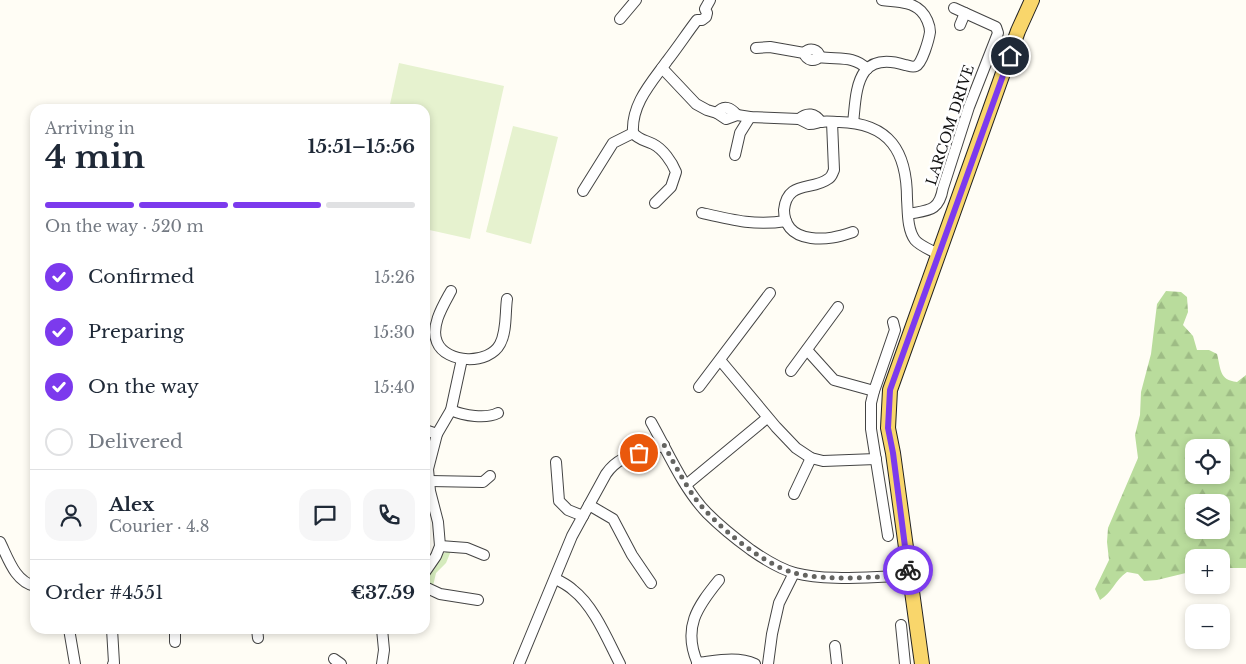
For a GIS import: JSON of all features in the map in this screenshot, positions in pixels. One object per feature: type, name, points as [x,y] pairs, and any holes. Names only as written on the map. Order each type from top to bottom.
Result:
[{"type":"main road","points":[[922,664],[888,428],[890,390],[1018,31],[1032,0]]},
{"type":"street","points":[[620,20],[636,0]]},
{"type":"street","points":[[853,123],[859,83],[867,69],[884,62],[914,67],[918,65],[930,31],[924,14],[916,6],[882,0]]},
{"type":"street","points":[[655,203],[670,187],[676,172],[674,165],[656,145],[641,140],[633,133],[632,123],[641,99],[655,76],[697,20],[695,16],[696,11],[708,4]]},
{"type":"street","name":"LARCOM DRIVE","points":[[908,214],[924,212],[935,207],[941,200],[943,188],[969,107],[998,33],[996,28],[954,8]]},
{"type":"street","points":[[960,25],[965,13]]},
{"type":"street","points":[[756,48],[770,47],[804,53],[814,50],[818,52],[820,57],[846,58],[860,63],[867,69]]},
{"type":"street","points":[[662,68],[696,104],[717,113],[722,108],[728,107],[737,115],[750,117],[799,119],[810,124],[821,122],[853,123],[868,126],[885,136],[903,160],[910,230],[916,241],[938,254]]},
{"type":"street","points":[[735,155],[740,133],[750,117]]},
{"type":"street","points":[[832,122],[834,170],[832,176],[826,181],[793,191],[785,205],[784,213],[786,221],[796,233],[804,237],[828,240],[853,232]]},
{"type":"street","points":[[583,190],[613,143],[633,133]]},
{"type":"street","points":[[702,214],[749,224],[769,224],[786,221]]},
{"type":"street","points":[[451,291],[437,323],[436,341],[449,354],[462,359],[484,357],[500,345],[504,330],[506,298]]},
{"type":"street","points":[[699,387],[770,292]]},
{"type":"street","points":[[791,371],[838,307]]},
{"type":"street","points":[[888,536],[870,416],[874,391],[895,330],[893,322]]},
{"type":"street","points":[[807,350],[834,380],[874,391]]},
{"type":"street","points":[[430,461],[437,434],[452,410],[462,359]]},
{"type":"street","points":[[720,360],[767,418],[796,448],[812,458],[823,461],[876,459]]},
{"type":"street","points":[[452,410],[476,416],[493,416],[498,413]]},
{"type":"street","points":[[686,485],[767,418]]},
{"type":"street","points":[[651,422],[686,485],[706,512],[764,559],[794,573],[832,577],[909,576]]},
{"type":"street","points":[[430,432],[437,434]]},
{"type":"street","points":[[519,664],[556,579],[572,536],[612,464],[629,455],[664,445]]},
{"type":"street","points":[[794,494],[812,458]]},
{"type":"street","points":[[556,462],[559,500],[568,510],[583,516]]},
{"type":"street","points":[[430,488],[483,482],[490,476]]},
{"type":"street","points":[[430,495],[438,522],[440,546],[430,558]]},
{"type":"street","points":[[589,505],[613,519],[643,574],[651,583]]},
{"type":"street","points":[[0,542],[14,570],[30,585]]},
{"type":"street","points":[[440,546],[467,548],[484,555]]},
{"type":"street","points":[[768,664],[779,603],[794,573]]},
{"type":"street","points":[[556,579],[573,590],[581,598],[600,627],[620,664]]},
{"type":"street","points":[[719,580],[701,602],[692,623],[693,654],[698,664],[727,659],[748,660],[755,664]]},
{"type":"street","points":[[430,589],[440,594],[478,600]]},
{"type":"street","points":[[901,625],[905,664]]},
{"type":"street","points":[[70,634],[75,664]]},
{"type":"street","points":[[112,634],[113,664]]},
{"type":"street","points":[[175,634],[175,642]]},
{"type":"street","points":[[382,634],[385,663]]},
{"type":"street","points":[[835,646],[837,664]]},
{"type":"green space","points":[[399,63],[504,86],[470,239],[430,230],[430,104],[390,104]]},
{"type":"green space","points":[[513,126],[558,137],[531,244],[486,232]]},
{"type":"green space","points":[[1166,291],[1181,292],[1187,297],[1188,312],[1183,325],[1193,336],[1197,350],[1209,350],[1217,354],[1220,369],[1227,379],[1237,382],[1246,375],[1246,568],[1230,568],[1230,549],[1185,549],[1185,573],[1144,581],[1138,574],[1127,572],[1108,594],[1100,600],[1095,589],[1109,560],[1108,528],[1138,458],[1135,435],[1140,415],[1141,392],[1151,354],[1157,304]]},
{"type":"green space","points":[[451,551],[446,563],[436,573],[433,586],[430,584],[430,573],[442,554]]},
{"type":"way so far","points":[[639,453],[664,445],[686,485],[706,512],[764,559],[794,573],[832,577],[909,576],[908,570]]},
{"type":"route","points":[[908,570],[888,428],[890,390],[1010,56]]}]
